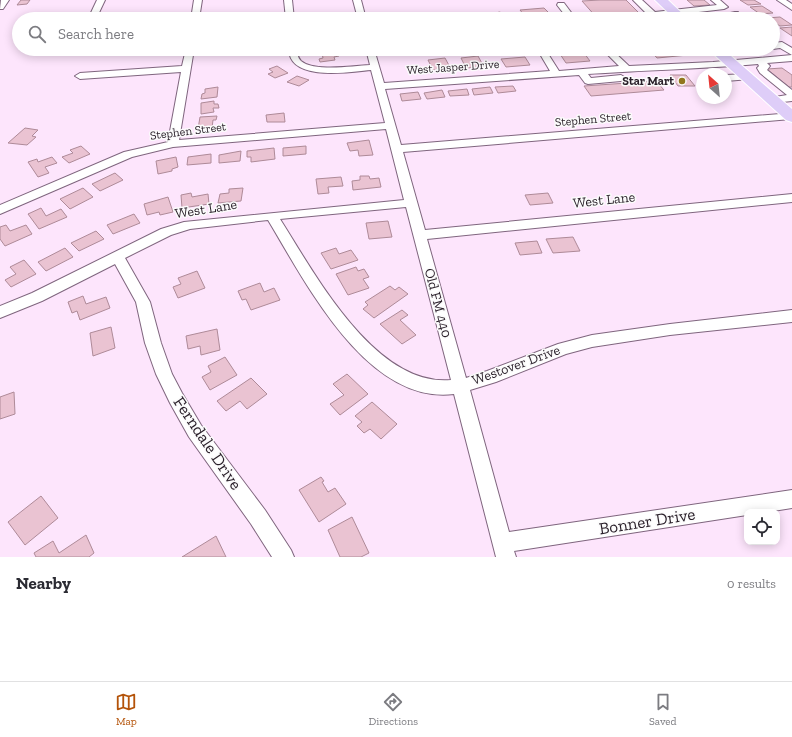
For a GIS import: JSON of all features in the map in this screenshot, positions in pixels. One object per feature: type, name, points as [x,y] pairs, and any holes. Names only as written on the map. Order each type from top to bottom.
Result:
[{"type":"highway","points":[[661,0],[675,12]]},
{"type":"highway","points":[[723,56],[786,110]]},
{"type":"street","points":[[0,7],[5,0]]},
{"type":"street","points":[[95,12],[101,0]]},
{"type":"street","points":[[196,12],[198,0]]},
{"type":"street","points":[[288,0],[289,12]]},
{"type":"street","points":[[357,0],[360,12]]},
{"type":"street","points":[[637,0],[650,12]]},
{"type":"street","points":[[695,12],[724,7],[715,0]]},
{"type":"street","points":[[781,0],[792,8]]},
{"type":"street","points":[[561,5],[566,12]]},
{"type":"street","points":[[780,45],[792,52]]},
{"type":"street","points":[[173,144],[189,56]]},
{"type":"street","points":[[294,56],[294,59],[300,65],[320,70],[375,67]]},
{"type":"street","name":"Old FM 440","points":[[372,56],[504,550]]},
{"type":"street","points":[[545,56],[556,73]]},
{"type":"street","points":[[613,56],[626,68]]},
{"type":"street","points":[[788,59],[792,66]]},
{"type":"street","name":"West Jasper Drive","points":[[380,86],[626,68],[667,66],[692,69],[788,59]]},
{"type":"street","name":"Stephen Street","points":[[396,149],[786,110],[792,95],[763,71],[762,68],[765,66],[760,61]]},
{"type":"street","points":[[581,71],[588,81],[655,75],[649,67]]},
{"type":"street","points":[[80,76],[186,69]]},
{"type":"street","points":[[692,69],[696,70]]},
{"type":"street","points":[[732,78],[747,77]]},
{"type":"street","name":"Stephen Street","points":[[0,210],[128,154],[173,144],[390,126]]},
{"type":"street","name":"West Lane","points":[[420,235],[792,198]]},
{"type":"street","name":"West Lane","points":[[0,312],[37,298],[166,232],[189,225],[410,203]]},
{"type":"street","name":"Westover Drive","points":[[272,216],[322,297],[341,322],[371,355],[399,376],[425,387],[460,386],[511,370],[558,349],[581,343],[649,332],[792,316]]},
{"type":"street","name":"Ferndale Drive","points":[[117,256],[143,302],[157,355],[164,374],[176,398],[195,431],[258,517],[284,557]]},
{"type":"street","name":"Bonner Drive","points":[[504,550],[792,499]]},
{"type":"building","points":[[21,0],[30,0],[27,4],[17,5]]},
{"type":"building","points":[[626,0],[638,12],[592,12],[582,1]]},
{"type":"building","points":[[687,0],[704,0],[710,5],[694,6]]},
{"type":"building","points":[[740,0],[754,0],[761,4],[748,5]]},
{"type":"building","points":[[762,6],[771,12],[757,12],[750,7]]},
{"type":"building","points":[[544,8],[548,12],[522,12],[520,10]]},
{"type":"building","points":[[780,17],[792,25],[780,26]]},
{"type":"building","points":[[792,27],[792,36],[780,28]]},
{"type":"building","points":[[323,56],[339,56],[334,57],[335,60],[320,62],[319,59],[323,58]]},
{"type":"building","points":[[478,56],[484,67],[466,68],[461,58]]},
{"type":"building","points":[[561,56],[586,56],[590,61],[566,63]]},
{"type":"building","points":[[655,56],[678,56],[657,58]]},
{"type":"building","points":[[525,57],[530,65],[506,67],[501,59]]},
{"type":"building","points":[[445,58],[451,69],[433,70],[428,60]]},
{"type":"building","points":[[277,66],[288,73],[275,78],[268,74],[273,72],[269,69]]},
{"type":"building","points":[[782,68],[792,75],[792,87],[789,87],[767,69]]},
{"type":"building","name":"Star Mart","points":[[670,75],[686,75],[695,86],[678,86]]},
{"type":"building","points":[[297,76],[309,80],[299,86],[287,82]]},
{"type":"building","points":[[656,81],[664,90],[591,96],[584,86]]},
{"type":"building","points":[[513,86],[516,91],[498,93],[495,87]]},
{"type":"building","points":[[218,87],[217,97],[201,99],[202,94],[205,93],[205,89]]},
{"type":"building","points":[[490,87],[493,93],[474,95],[472,89]]},
{"type":"building","points":[[467,89],[469,95],[450,96],[448,91]]},
{"type":"building","points":[[442,90],[445,97],[427,99],[424,93]]},
{"type":"building","points":[[418,92],[421,99],[402,101],[400,94]]},
{"type":"building","points":[[214,101],[214,104],[218,104],[219,108],[213,108],[214,112],[201,114],[201,103]]},
{"type":"building","points":[[284,113],[285,122],[267,122],[266,115]]},
{"type":"building","points":[[217,116],[216,120],[213,120],[212,128],[198,129],[200,117]]},
{"type":"building","points":[[25,128],[38,130],[32,136],[36,137],[27,145],[8,143]]},
{"type":"building","points":[[369,140],[373,155],[359,156],[358,150],[350,151],[347,143]]},
{"type":"building","points":[[81,146],[90,154],[69,163],[62,157],[73,153],[70,150]]},
{"type":"building","points":[[306,146],[306,154],[283,156],[283,148]]},
{"type":"building","points":[[274,148],[275,159],[251,162],[251,157],[247,157],[247,151]]},
{"type":"building","points":[[241,151],[240,161],[219,163],[219,155]]},
{"type":"building","points":[[211,154],[211,163],[187,165],[188,157]]},
{"type":"building","points":[[52,157],[57,163],[45,167],[49,173],[38,177],[28,162],[37,159],[38,162]]},
{"type":"building","points":[[176,157],[178,167],[172,169],[172,171],[158,174],[156,161]]},
{"type":"building","points":[[115,173],[123,180],[100,191],[92,184]]},
{"type":"building","points":[[360,176],[369,176],[370,179],[379,178],[381,187],[353,190],[352,181],[360,180]]},
{"type":"building","points":[[341,177],[343,186],[328,187],[329,193],[318,194],[316,179]]},
{"type":"building","points":[[83,188],[93,197],[70,209],[60,199]]},
{"type":"building","points":[[243,188],[241,201],[218,203],[220,194],[229,193],[229,189]]},
{"type":"building","points":[[191,193],[192,197],[208,194],[209,204],[182,208],[181,195]]},
{"type":"building","points":[[548,193],[553,203],[530,205],[525,195]]},
{"type":"building","points":[[168,197],[173,212],[160,215],[159,212],[147,215],[144,204]]},
{"type":"building","points":[[41,208],[46,216],[61,209],[67,217],[39,229],[28,214]]},
{"type":"building","points":[[134,214],[140,223],[113,234],[107,225]]},
{"type":"building","points":[[388,221],[392,237],[369,239],[366,223]]},
{"type":"building","points":[[6,225],[10,231],[26,225],[32,234],[5,246],[0,239],[0,227]]},
{"type":"building","points":[[96,231],[104,239],[79,251],[71,243]]},
{"type":"building","points":[[573,237],[580,251],[553,253],[546,239]]},
{"type":"building","points":[[537,241],[542,253],[520,255],[515,243]]},
{"type":"building","points":[[65,248],[73,257],[46,271],[38,262]]},
{"type":"building","points":[[336,248],[339,254],[351,250],[358,260],[331,269],[321,253]]},
{"type":"building","points":[[24,260],[36,274],[11,287],[5,280],[16,274],[10,267]]},
{"type":"building","points":[[356,267],[358,271],[364,269],[369,277],[363,279],[369,288],[348,295],[336,274]]},
{"type":"building","points":[[197,271],[205,288],[178,298],[173,287],[181,284],[178,278]]},
{"type":"building","points":[[260,283],[264,292],[274,288],[280,300],[251,310],[246,299],[242,300],[238,291]]},
{"type":"building","points":[[390,286],[395,290],[399,287],[408,294],[374,318],[363,309],[368,305],[365,302]]},
{"type":"building","points":[[83,296],[86,304],[106,297],[110,308],[80,320],[77,311],[72,313],[68,302]]},
{"type":"building","points":[[402,310],[408,315],[400,320],[416,335],[402,344],[380,324]]},
{"type":"building","points":[[111,327],[115,348],[93,356],[90,333]]},
{"type":"building","points":[[217,329],[220,350],[201,355],[200,346],[188,349],[186,336]]},
{"type":"building","points":[[225,357],[237,375],[210,390],[202,377],[211,372],[208,366]]},
{"type":"building","points":[[347,374],[368,394],[340,415],[330,404],[344,395],[333,384]]},
{"type":"building","points":[[251,378],[267,394],[247,409],[240,401],[226,411],[217,401]]},
{"type":"building","points":[[14,392],[15,414],[0,419],[0,397]]},
{"type":"building","points":[[372,402],[397,424],[381,439],[370,429],[364,433],[357,426],[362,422],[355,416]]},
{"type":"building","points":[[321,477],[324,481],[322,482],[328,492],[335,488],[346,504],[319,522],[299,490]]},
{"type":"building","points":[[41,496],[58,518],[25,545],[8,522]]},
{"type":"building","points":[[352,517],[369,553],[361,557],[340,557],[328,530]]},
{"type":"building","points":[[86,535],[94,553],[89,557],[36,557],[34,553],[53,541],[59,553]]},
{"type":"building","points":[[216,536],[226,557],[182,557]]},
{"type":"place","name":"Star Mart","points":[[682,81]]}]
